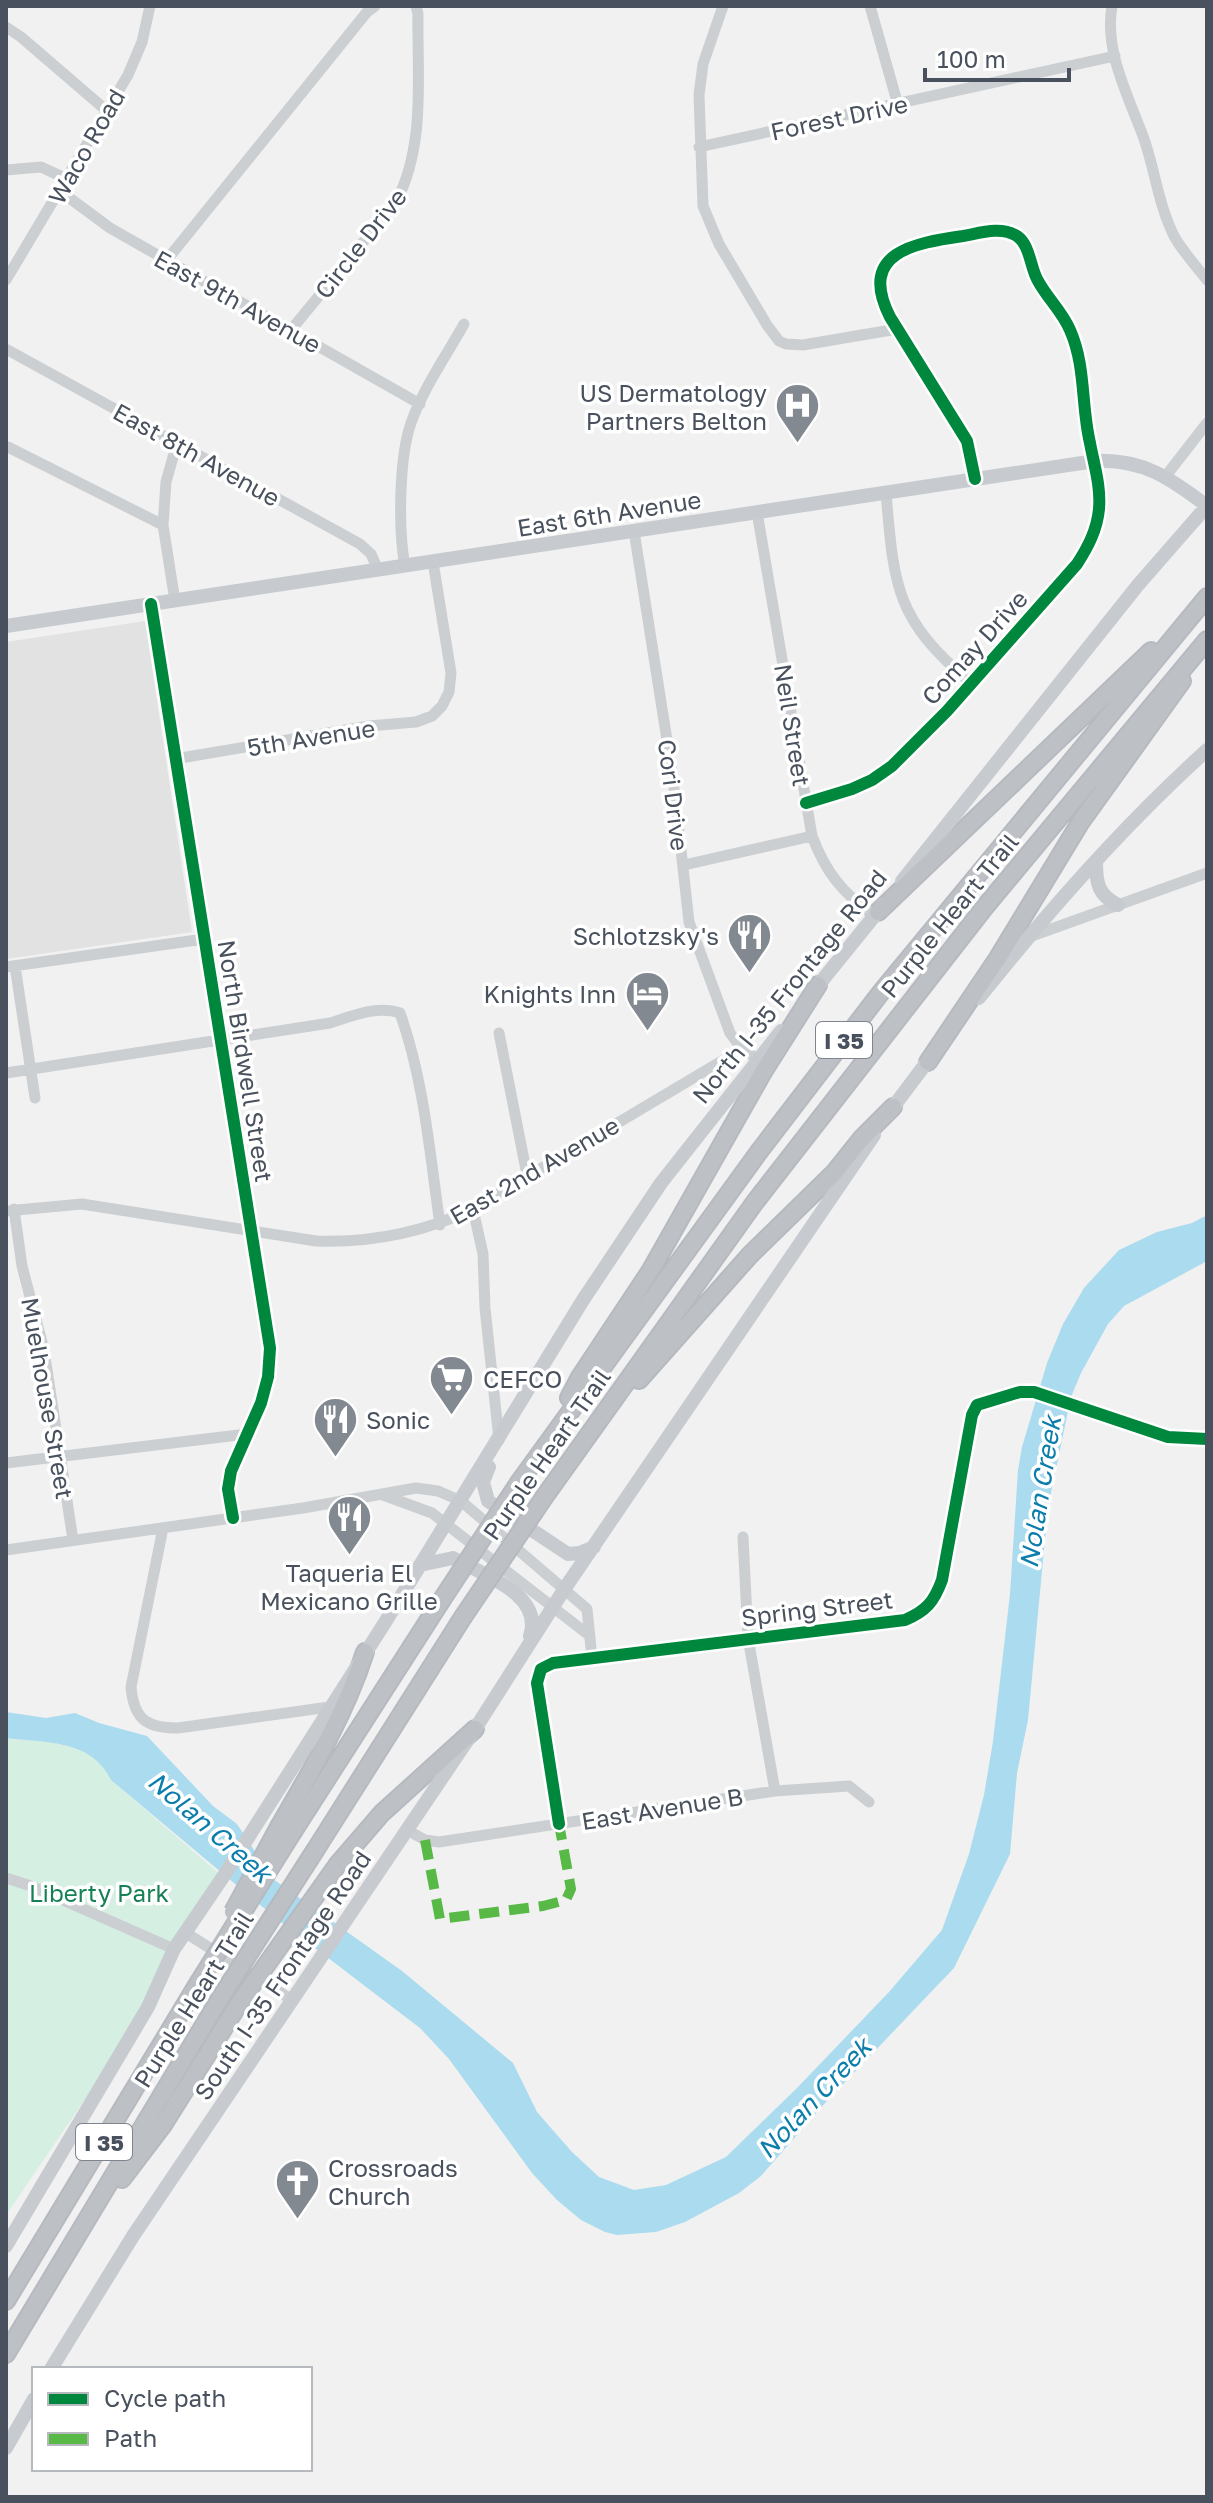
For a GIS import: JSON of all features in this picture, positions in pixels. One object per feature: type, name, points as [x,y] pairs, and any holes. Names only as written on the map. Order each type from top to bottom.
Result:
[{"type":"highway","name":"Purple Heart Trail","points":[[6,2301],[202,1978],[246,1885],[546,1443],[758,1153],[882,991],[1207,597]]},
{"type":"highway","points":[[876,914],[1191,615]]},
{"type":"highway","name":"Purple Heart Trail","points":[[6,2354],[221,1997],[463,1617],[545,1496],[755,1202],[893,1023],[1042,836],[1207,640]]},
{"type":"highway","points":[[928,1062],[998,958],[1068,841],[1207,647]]},
{"type":"highway","points":[[546,1443],[580,1377],[658,1258],[763,1072],[818,985]]},
{"type":"highway","points":[[580,1447],[733,1273],[834,1173],[862,1138],[893,1107]]},
{"type":"highway","points":[[287,1828],[355,1682],[365,1652]]},
{"type":"highway","points":[[47,2285],[163,2125],[240,2002],[338,1864],[382,1813],[475,1729]]},
{"type":"main road","name":"East 6th Avenue","points":[[6,626],[1095,461],[1128,461],[1165,477],[1207,506]]},
{"type":"main road","name":"North I-35 Frontage Road","points":[[447,1524],[583,1300],[660,1185],[1068,671],[1207,506]]},
{"type":"main road","points":[[552,1607],[893,1107],[1028,937],[1146,808],[1207,750]]},
{"type":"main road","points":[[1096,862],[1099,891],[1118,905]]},
{"type":"main road","points":[[499,1440],[483,1482],[488,1501],[568,1554],[580,1553],[595,1546]]},
{"type":"main road","points":[[6,2246],[148,2007],[174,1949],[251,1835],[447,1524]]},
{"type":"main road","points":[[420,1565],[453,1558],[520,1595],[534,1620],[532,1633],[516,1665]]},
{"type":"main road","name":"South I-35 Frontage Road","points":[[52,2367],[133,2236],[475,1729],[552,1607]]},
{"type":"main road","points":[[6,2448],[32,2402]]},
{"type":"street","name":"Waco Road","points":[[6,280],[136,58],[150,6]]},
{"type":"street","points":[[166,261],[375,6]]},
{"type":"street","name":"Circle Drive","points":[[291,330],[396,202],[408,181],[416,137],[416,6]]},
{"type":"street","points":[[723,6],[699,80],[699,147],[703,206],[708,224],[746,292],[779,341],[803,345],[897,329]]},
{"type":"street","points":[[870,6],[898,105]]},
{"type":"street","points":[[1112,6],[1115,56],[1166,217],[1175,238],[1207,280]]},
{"type":"street","points":[[6,27],[107,111]]},
{"type":"street","name":"Forest Drive","points":[[699,147],[1115,56]]},
{"type":"street","points":[[6,170],[41,167],[67,179]]},
{"type":"street","name":"East 9th Avenue","points":[[60,191],[110,228],[420,404]]},
{"type":"street","name":"Comay Drive","points":[[806,803],[831,797],[872,780],[915,745],[1077,564],[1089,545],[1098,510],[1095,461],[1089,442],[1078,352],[1068,325],[1033,272],[1025,245],[1019,237],[1003,231],[951,237],[901,250],[886,268],[881,293],[897,329],[967,441],[975,479]]},
{"type":"street","points":[[405,566],[401,548],[404,447],[420,404],[464,324]]},
{"type":"street","name":"East 8th Avenue","points":[[6,349],[360,544],[371,554],[378,570]]},
{"type":"street","points":[[1165,477],[1207,423]]},
{"type":"street","points":[[175,601],[163,525],[166,482],[177,443]]},
{"type":"street","points":[[8,447],[163,525]]},
{"type":"street","points":[[886,493],[891,547],[904,605],[920,633],[970,682]]},
{"type":"street","name":"Neil Street","points":[[757,512],[812,836],[829,872],[847,896],[876,914]]},
{"type":"street","name":"Cori Drive","points":[[634,531],[673,778],[686,903],[694,942],[730,1033],[742,1049]]},
{"type":"street","name":"5th Avenue","points":[[175,759],[369,726],[416,722],[432,716],[449,692],[451,673],[433,562]]},
{"type":"street","name":"North Birdwell Street","points":[[151,604],[270,1348],[268,1377],[261,1403],[231,1471],[228,1489],[233,1518]]},
{"type":"street","points":[[684,865],[812,836]]},
{"type":"street","points":[[1028,937],[1207,873]]},
{"type":"street","points":[[35,1098],[11,966],[204,939]]},
{"type":"street","points":[[6,1073],[330,1023],[390,1009],[400,1013],[407,1032],[427,1131],[440,1225]]},
{"type":"street","points":[[499,1033],[527,1175]]},
{"type":"street","points":[[742,1049],[759,1060]]},
{"type":"street","name":"East 2nd Avenue","points":[[10,1210],[82,1204],[316,1241],[354,1241],[414,1232],[440,1225],[473,1209],[742,1049]]},
{"type":"street","points":[[473,1209],[483,1254],[485,1308],[499,1440]]},
{"type":"street","name":"Muelhouse Street","points":[[10,1210],[44,1350],[73,1540]]},
{"type":"street","name":"Spring Street","points":[[559,1824],[538,1673],[547,1666],[592,1658],[905,1620],[922,1613],[935,1599],[942,1580],[972,1415],[977,1405],[1020,1392],[1034,1392],[1168,1437],[1207,1439]]},
{"type":"street","points":[[6,1463],[60,1454],[247,1434]]},
{"type":"street","points":[[6,1550],[416,1488],[438,1491],[461,1501],[587,1609],[592,1658]]},
{"type":"street","points":[[382,1495],[416,1506],[447,1524],[590,1636]]},
{"type":"street","points":[[163,1528],[131,1687],[139,1715],[155,1727],[178,1728],[329,1707]]},
{"type":"street","points":[[743,1537],[748,1638],[775,1791]]},
{"type":"street","name":"East Avenue B","points":[[407,1830],[425,1840],[439,1842],[775,1791],[849,1786],[869,1802]]},
{"type":"street","points":[[6,1878],[174,1949]]},
{"type":"street","points":[[186,1933],[292,2000]]},
{"type":"shaded area","points":[[145,621],[192,932],[6,959],[6,642]]},
{"type":"green space","name":"Liberty Park","points":[[6,1738],[66,1746],[92,1757],[111,1780],[223,1877],[148,2007],[6,2215]]},
{"type":"water","name":"Nolan Creek","points":[[1207,1215],[1207,1261],[1124,1306],[1108,1324],[1071,1397],[1048,1507],[1028,1720],[1017,1773],[1010,1854],[954,1968],[826,2102],[761,2176],[739,2193],[685,2222],[656,2232],[617,2235],[581,2220],[532,2173],[449,2059],[420,2028],[277,1919],[111,1780],[92,1757],[66,1746],[6,1738],[6,1712],[46,1718],[75,1713],[147,1736],[213,1806],[237,1824],[273,1879],[402,1971],[513,2063],[537,2112],[599,2177],[634,2190],[666,2185],[726,2157],[889,1992],[942,1930],[969,1854],[984,1795],[1010,1594],[1018,1470],[1047,1363],[1063,1324],[1084,1288],[1119,1250],[1157,1232],[1192,1223]]},
{"type":"marked path","points":[[425,1840],[440,1919],[543,1906],[566,1900],[571,1889],[559,1824]]},
{"type":"cycle path","points":[[806,803],[852,789],[892,766],[947,711],[1077,564],[1094,531],[1099,492],[1075,344],[1067,323],[1037,279],[1025,245],[1017,236],[1004,231],[927,242],[910,248],[886,265],[881,278],[882,295],[890,317],[967,441],[975,479]]},
{"type":"cycle path","points":[[151,604],[270,1348],[268,1377],[261,1403],[231,1471],[228,1489],[233,1518]]},
{"type":"cycle path","points":[[559,1824],[537,1683],[541,1669],[553,1663],[905,1620],[919,1613],[932,1600],[942,1580],[972,1415],[977,1405],[1020,1392],[1034,1392],[1168,1437],[1207,1439]]},
{"type":"place","name":"US Dermatology Partners Belton","points":[[798,445]]},
{"type":"place","name":"Schlotzsky's","points":[[750,974]]},
{"type":"place","name":"Knights Inn","points":[[647,1032]]},
{"type":"place","name":"CEFCO","points":[[452,1417]]},
{"type":"place","name":"Sonic","points":[[335,1458]]},
{"type":"place","name":"Taqueria El Mexicano Grille","points":[[349,1557]]},
{"type":"place","name":"Crossroads Church","points":[[297,2220]]}]
